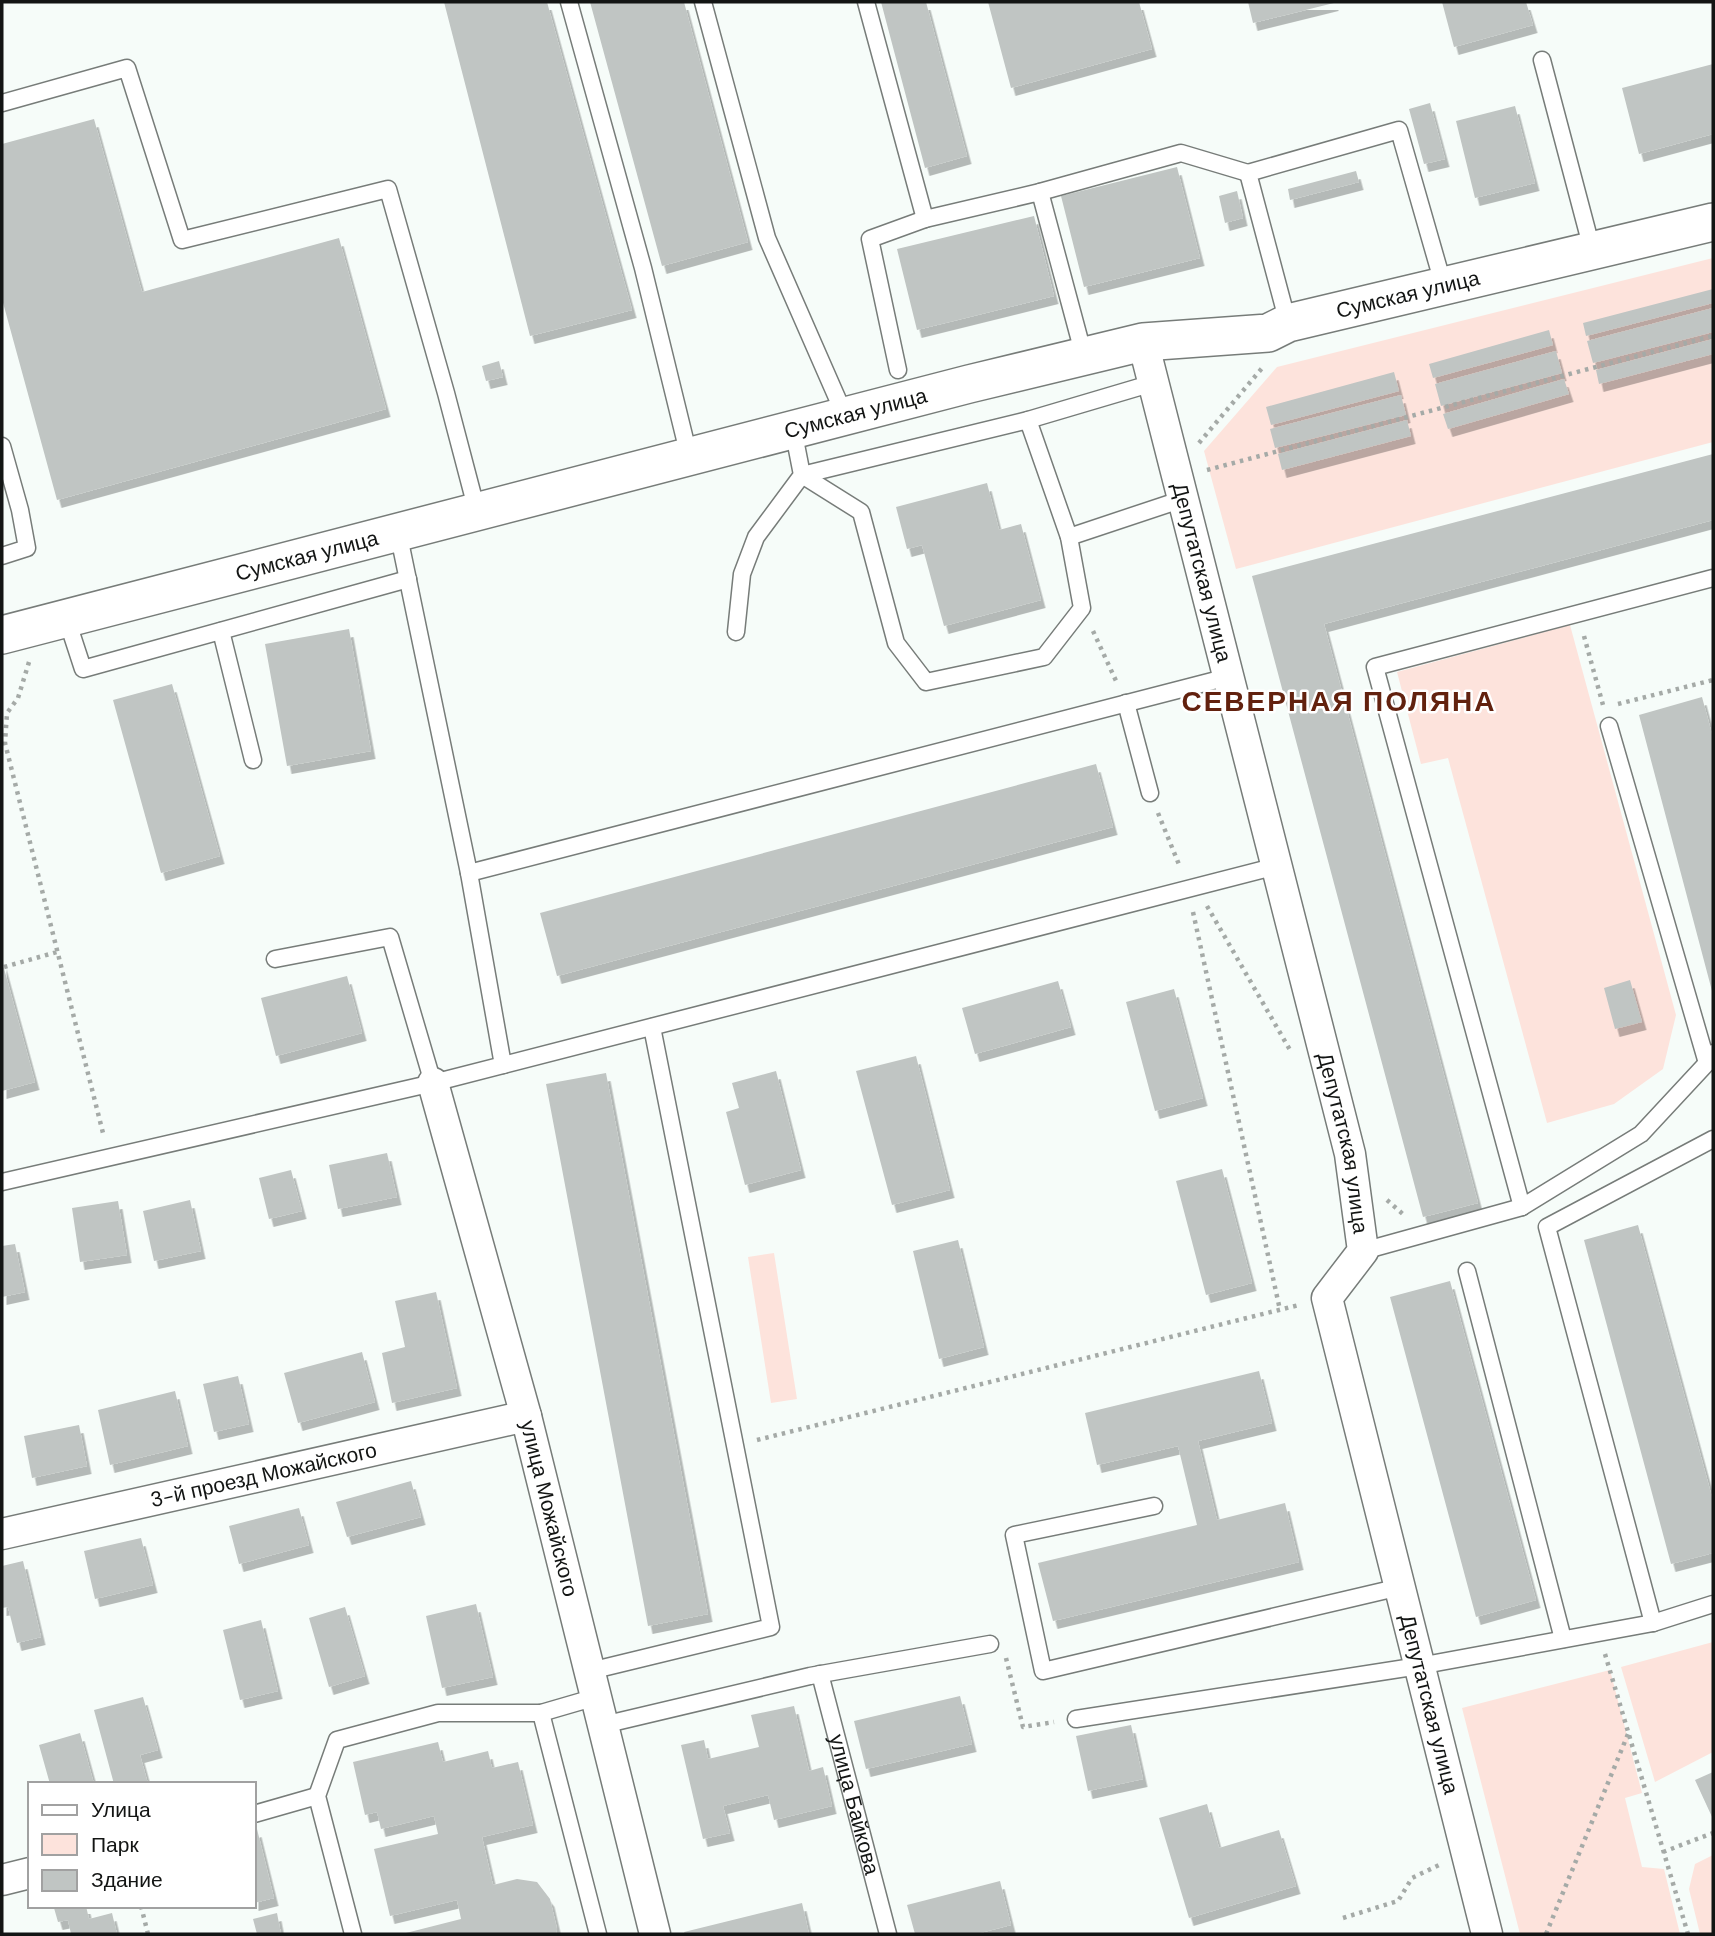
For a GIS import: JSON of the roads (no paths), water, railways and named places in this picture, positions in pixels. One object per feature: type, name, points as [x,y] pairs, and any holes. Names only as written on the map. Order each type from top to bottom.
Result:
[{"type":"street","name":"Сумская улица","points":[[2,635],[1084,356],[1143,342],[1268,333],[1288,323],[1592,253],[1713,222]]},
{"type":"street","name":"Депутатская улица","points":[[1143,342],[1350,1154],[1363,1251],[1327,1298],[1487,1934]]},
{"type":"street","name":"улица Можайского","points":[[433,1083],[526,1416],[655,1934]]},
{"type":"street","name":"3-й проезд Можайского","points":[[2,1534],[526,1416]]},
{"type":"street","points":[[2,1880],[28,1874]]},
{"type":"lane","points":[[569,2],[643,268],[689,456]]},
{"type":"lane","points":[[703,2],[766,237],[845,416]]},
{"type":"lane","points":[[866,2],[925,219]]},
{"type":"lane","points":[[1542,60],[1592,253]]},
{"type":"lane","points":[[2,103],[127,68],[181,240],[388,189],[477,511]]},
{"type":"lane","points":[[898,370],[870,239],[925,219],[1040,192],[1181,153],[1248,173],[1399,130],[1444,287]]},
{"type":"lane","points":[[1248,173],[1288,323]]},
{"type":"lane","points":[[1040,192],[1084,356]]},
{"type":"lane","points":[[736,632],[742,574],[756,537],[802,475],[1028,420],[1153,383]]},
{"type":"lane","points":[[793,429],[802,475],[861,512],[896,643],[926,682],[1044,657],[1082,608],[1069,537],[1028,420]]},
{"type":"lane","points":[[2,446],[20,510],[27,548],[2,556]]},
{"type":"lane","points":[[1069,537],[1183,499]]},
{"type":"lane","points":[[398,532],[469,873],[503,1065]]},
{"type":"lane","points":[[1522,1207],[1375,667],[1713,578]]},
{"type":"lane","points":[[66,617],[83,670],[408,579]]},
{"type":"lane","points":[[221,631],[253,760]]},
{"type":"lane","points":[[469,873],[1228,677]]},
{"type":"lane","points":[[1126,703],[1150,793]]},
{"type":"lane","points":[[1363,1251],[1522,1207],[1641,1134],[1710,1058],[1609,726]]},
{"type":"lane","points":[[2,1182],[433,1083],[1277,866]]},
{"type":"lane","points":[[275,959],[390,937],[433,1083]]},
{"type":"lane","points":[[354,1934],[317,1796],[337,1740],[438,1713],[541,1713],[596,1698],[771,1627],[652,1027]]},
{"type":"lane","points":[[1653,1623],[1547,1227],[1713,1139]]},
{"type":"lane","points":[[1466,1272],[1563,1639]]},
{"type":"lane","points":[[1154,1506],[1014,1535],[1043,1671],[1400,1587]]},
{"type":"lane","points":[[1076,1718],[1419,1665],[1599,1633],[1653,1623],[1713,1604]]},
{"type":"lane","points":[[596,1698],[820,1674],[990,1644]]},
{"type":"lane","name":"улица Байкова","points":[[820,1674],[888,1934]]},
{"type":"lane","points":[[541,1713],[598,1934]]},
{"type":"lane","points":[[256,1813],[317,1796]]},
{"type":"district","name":"СЕВЕРНАЯ ПОЛЯНА","points":[[1339,701]]}]
